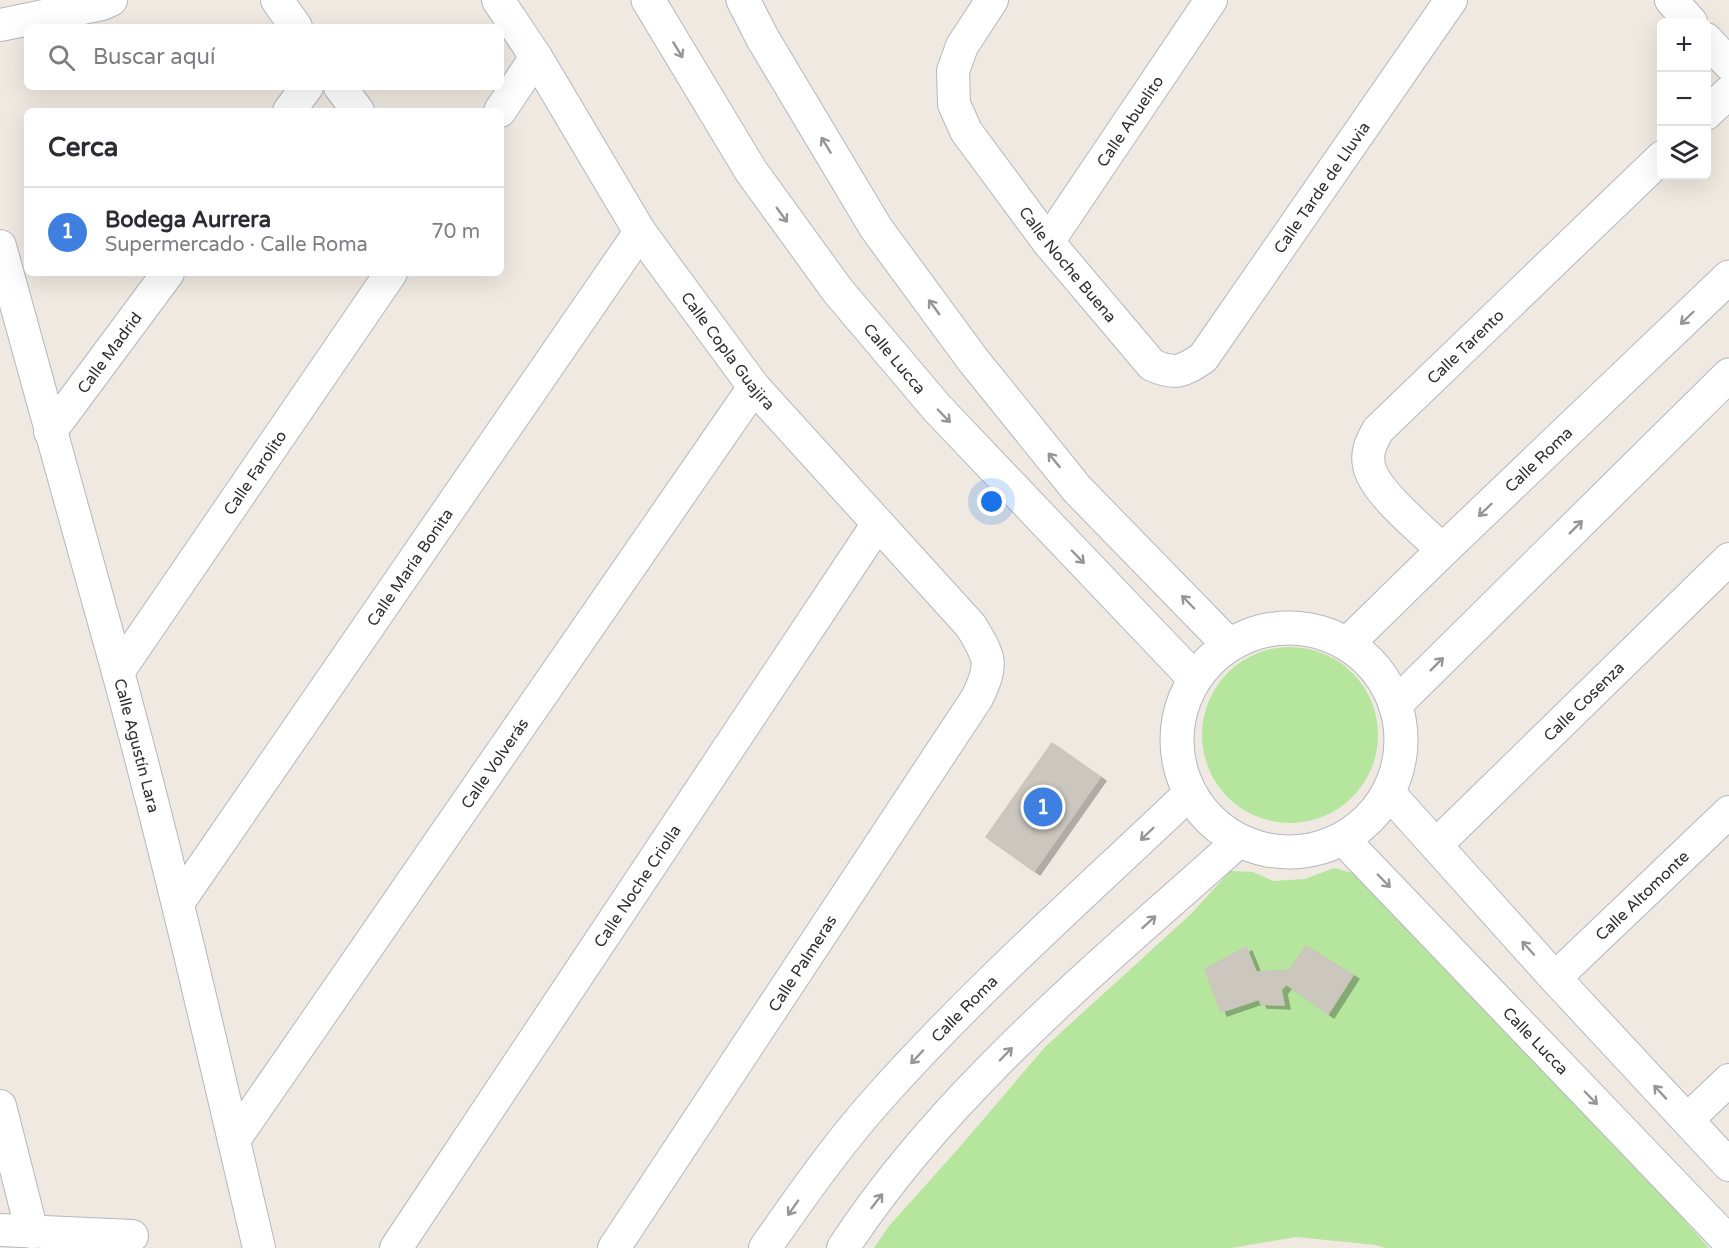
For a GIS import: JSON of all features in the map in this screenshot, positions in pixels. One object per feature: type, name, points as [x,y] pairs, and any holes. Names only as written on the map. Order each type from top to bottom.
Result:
[{"type":"street","points":[[0,25],[102,4],[111,0]]},
{"type":"street","points":[[277,0],[294,24]]},
{"type":"street","name":"Calle Copla Guajira","points":[[498,0],[536,57],[640,232],[754,387],[971,626],[987,653],[987,676]]},
{"type":"street","name":"Calle Lucca","points":[[648,0],[751,171],[838,291],[937,408],[1194,678]]},
{"type":"street","points":[[742,0],[876,228],[973,360],[1077,489],[1228,644]]},
{"type":"street","name":"Calle Abuelito","points":[[1048,242],[1211,0]]},
{"type":"street","name":"Calle Tarde de Lluvia","points":[[1186,369],[1203,358],[1451,0]]},
{"type":"street","points":[[1671,0],[1687,18]]},
{"type":"street","name":"Calle Noche Buena","points":[[981,6],[953,71],[954,104],[966,131],[1048,242],[1152,365],[1169,372],[1186,369]]},
{"type":"street","points":[[1711,44],[1729,64]]},
{"type":"street","points":[[502,108],[536,57]]},
{"type":"street","points":[[291,108],[305,90]]},
{"type":"street","points":[[342,90],[356,108]]},
{"type":"street","points":[[1711,110],[1729,92]]},
{"type":"street","name":"Calle Tarento","points":[[1443,550],[1376,484],[1369,466],[1369,448],[1378,430],[1657,162]]},
{"type":"street","name":"Calle María Bonita","points":[[178,903],[640,232]]},
{"type":"street","name":"Calle Agustín Lara","points":[[0,246],[118,672],[178,903],[259,1248]]},
{"type":"street","name":"Calle Madrid","points":[[50,432],[166,276]]},
{"type":"street","name":"Calle Farolito","points":[[118,672],[389,276]]},
{"type":"street","name":"Calle Roma","points":[[1347,644],[1729,277]]},
{"type":"street","points":[[1395,705],[1729,375]]},
{"type":"street","name":"Calle Volverás","points":[[234,1140],[754,387]]},
{"type":"street","name":"Calle Noche Criolla","points":[[396,1248],[877,525]]},
{"type":"street","name":"Calle Cosenza","points":[[1436,845],[1729,559]]},
{"type":"street","points":[[1288,627],[1318,632],[1347,644],[1368,660],[1384,681],[1395,705],[1401,734],[1399,764],[1388,792],[1376,811],[1362,826],[1343,838],[1318,849],[1291,852],[1264,850],[1239,841],[1211,820],[1190,793],[1179,765],[1176,735],[1181,706],[1194,678],[1209,660],[1228,644],[1257,632],[1288,627]]},
{"type":"street","name":"Calle Palmeras","points":[[614,1248],[977,698],[987,676]]},
{"type":"street","points":[[1388,792],[1555,978],[1729,1165]]},
{"type":"street","name":"Calle Roma","points":[[765,1248],[806,1190],[876,1101],[948,1024],[1190,793]]},
{"type":"street","name":"Calle Altomonte","points":[[1555,978],[1729,812]]},
{"type":"street","name":"Calle Lucca","points":[[1343,838],[1729,1242]]},
{"type":"street","points":[[843,1248],[931,1132],[1028,1031],[1239,841]]},
{"type":"street","points":[[1687,1120],[1729,1080]]},
{"type":"street","points":[[0,1106],[32,1232]]},
{"type":"street","points":[[0,1230],[132,1236]]},
{"type":"green space","points":[[1290,647],[1307,648],[1324,653],[1353,672],[1372,701],[1377,718],[1377,752],[1372,769],[1353,798],[1324,817],[1307,822],[1290,823],[1273,822],[1256,817],[1227,798],[1208,769],[1203,752],[1202,735],[1203,718],[1208,701],[1227,672],[1256,653],[1273,648]]},
{"type":"green space","points":[[1334,868],[1356,874],[1633,1162],[1709,1248],[1385,1248],[1376,1245],[1296,1237],[1231,1248],[874,1248],[889,1226],[1045,1047],[1191,914],[1230,871],[1253,872],[1273,881],[1305,879]]},
{"type":"building","points":[[1052,743],[1100,777],[1034,871],[986,837]]},
{"type":"building","points":[[1306,946],[1353,975],[1328,1014],[1286,984],[1281,990],[1284,1005],[1261,1004],[1259,999],[1221,1012],[1205,969],[1246,947],[1256,972],[1290,970]]},
{"type":"place","name":"Bodega Aurrera","points":[[1043,807]]}]
